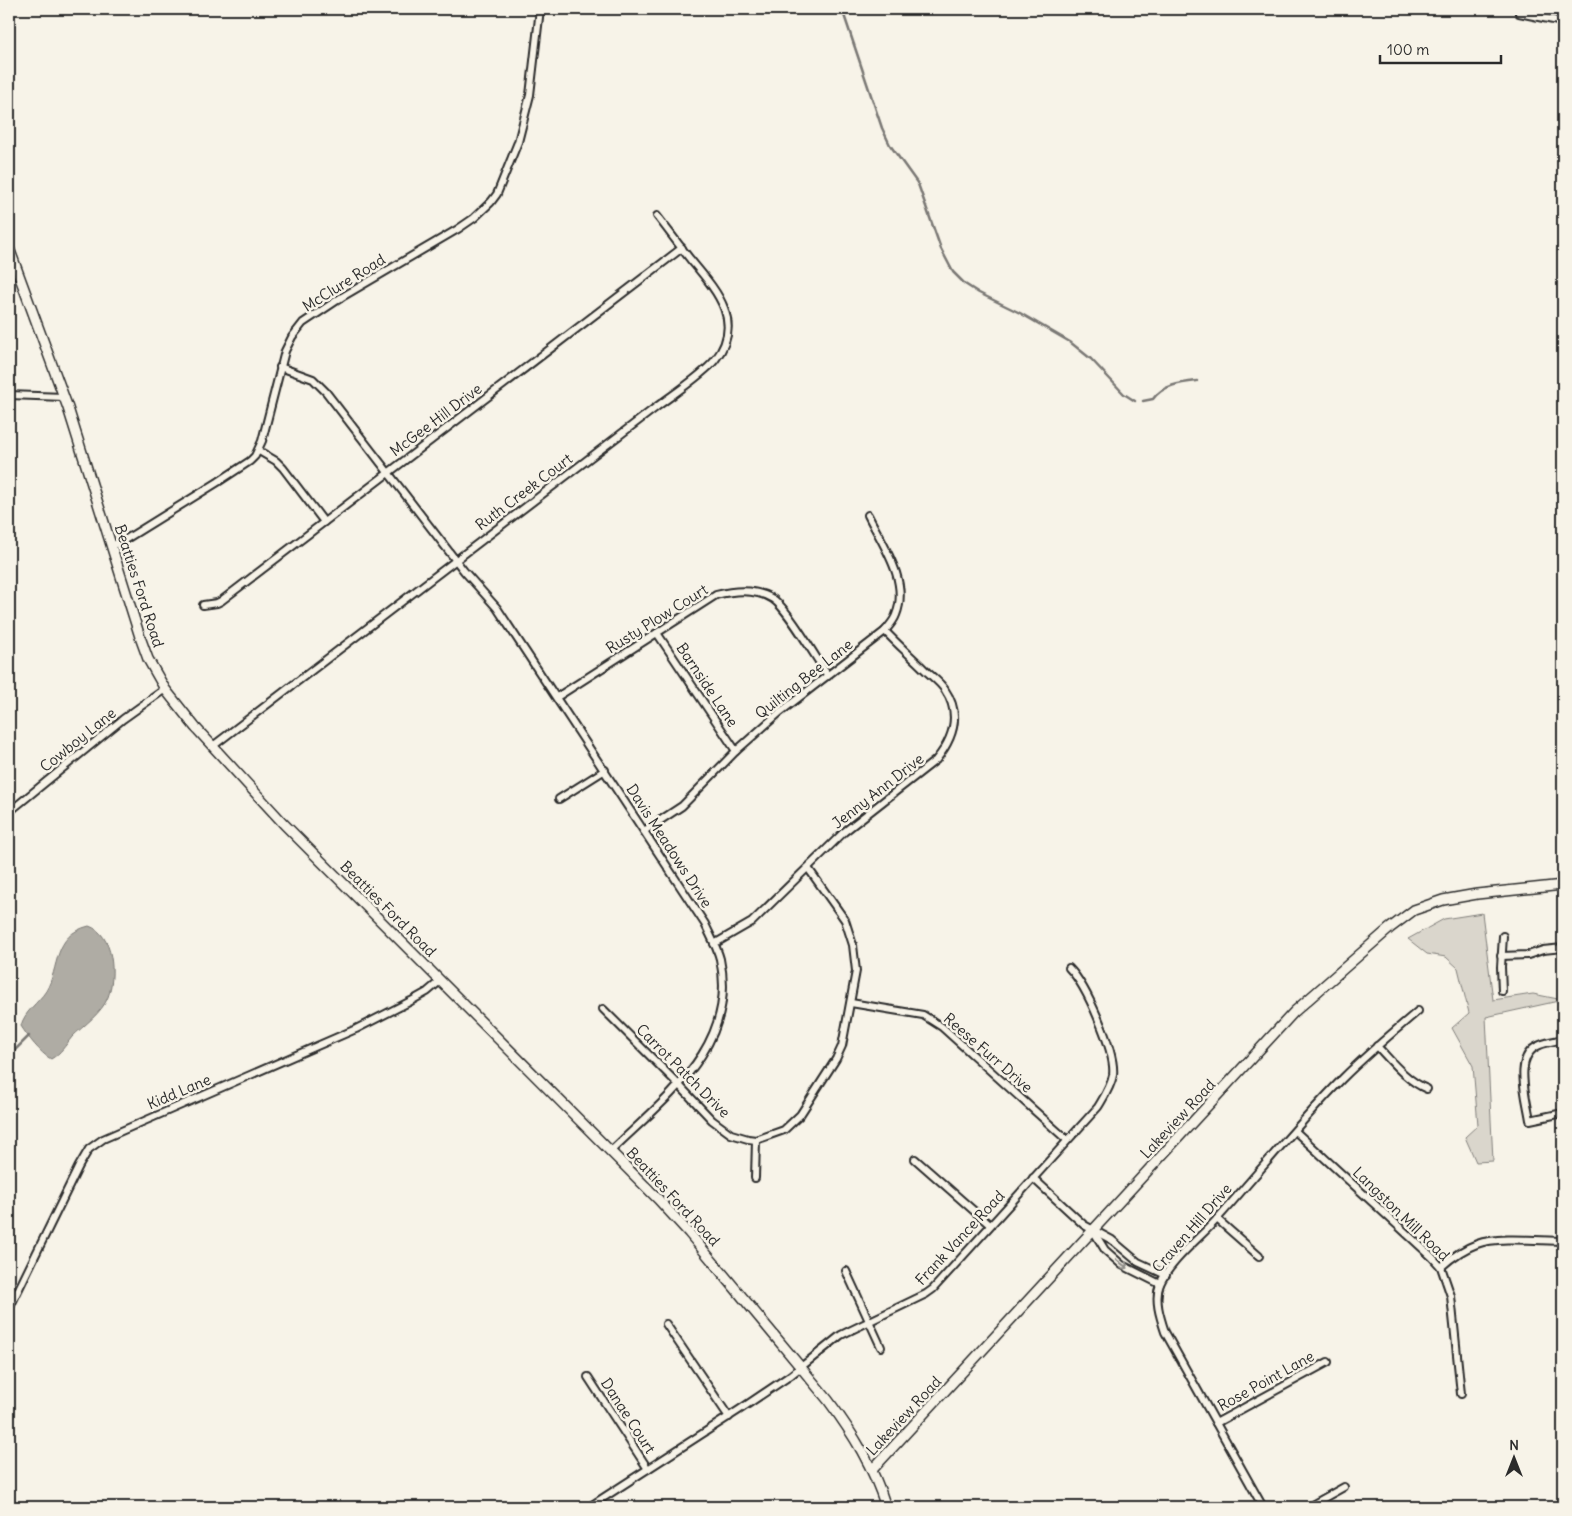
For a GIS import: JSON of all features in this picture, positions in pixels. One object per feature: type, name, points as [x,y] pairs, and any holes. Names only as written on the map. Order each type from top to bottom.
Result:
[{"type":"main road","name":"Beatties Ford Road","points":[[9,248],[64,397],[148,659],[165,690],[176,705],[284,824],[610,1151],[689,1233],[801,1367],[848,1428],[872,1470],[886,1507]]},
{"type":"main road","name":"Lakeview Road","points":[[872,1470],[1294,1012],[1390,928],[1414,910],[1443,900],[1477,894],[1563,886]]},
{"type":"street","name":"McClure Road","points":[[259,451],[285,351],[292,337],[303,323],[314,314],[458,229],[491,202],[507,169],[526,114],[534,70],[540,9]]},
{"type":"street","points":[[1519,13],[1563,22]]},
{"type":"street","name":"Ruth Creek Court","points":[[213,746],[678,391],[715,360],[724,345],[727,334],[726,313],[718,294],[657,216]]},
{"type":"street","name":"McGee Hill Drive","points":[[203,605],[221,600],[682,248]]},
{"type":"street","name":"Davis Meadows Drive","points":[[280,367],[313,379],[319,384],[472,582],[497,608],[705,924],[714,944],[720,960],[722,977],[722,997],[715,1032],[704,1053],[679,1084],[610,1151]]},
{"type":"street","points":[[9,395],[64,397]]},
{"type":"street","points":[[111,546],[123,541],[218,482],[250,461],[259,451],[276,461],[283,468],[324,522]]},
{"type":"street","name":"Quilting Bee Lane","points":[[644,831],[682,806],[736,752],[779,713],[885,631],[896,616],[900,602],[899,584],[894,568],[868,515]]},
{"type":"street","name":"Rusty Plow Court","points":[[557,697],[716,595],[734,590],[755,592],[773,600],[786,613],[828,676]]},
{"type":"street","name":"Jenny Ann Drive","points":[[714,944],[752,922],[844,832],[936,760],[944,751],[955,722],[952,703],[945,689],[885,631]]},
{"type":"street","name":"Barnside Lane","points":[[657,633],[736,752]]},
{"type":"street","name":"Cowboy Lane","points":[[9,812],[123,719],[165,690]]},
{"type":"street","points":[[559,800],[605,770]]},
{"type":"street","points":[[755,1178],[756,1140],[784,1130],[800,1115],[836,1059],[842,1046],[856,970],[854,945],[845,920],[808,868]]},
{"type":"street","points":[[1502,991],[1501,956],[1503,936]]},
{"type":"street","points":[[1501,956],[1563,948]]},
{"type":"street","name":"Frank Vance Road","points":[[589,1507],[729,1417],[801,1367],[836,1339],[919,1299],[933,1289],[1098,1107],[1106,1094],[1113,1073],[1113,1057],[1090,1000],[1081,982],[1069,968]]},
{"type":"street","name":"Kidd Lane","points":[[9,1309],[79,1166],[95,1144],[134,1124],[356,1029],[419,997],[440,981]]},
{"type":"street","name":"Reese Furr Drive","points":[[850,1003],[923,1015],[942,1027],[1067,1140]]},
{"type":"street","name":"Carrot Patch Drive","points":[[603,1009],[679,1084],[712,1120],[731,1134],[756,1140]]},
{"type":"street","name":"Craven Hill Drive","points":[[1264,1507],[1165,1332],[1158,1310],[1160,1284],[1183,1254],[1217,1219],[1343,1078],[1418,1011]]},
{"type":"street","points":[[1563,1040],[1538,1045],[1528,1054],[1523,1072],[1530,1120],[1563,1113]]},
{"type":"street","points":[[1377,1046],[1399,1069],[1420,1086],[1427,1089]]},
{"type":"street","name":"Langston Mill Road","points":[[1295,1131],[1441,1267],[1451,1296],[1461,1394]]},
{"type":"street","points":[[915,1159],[990,1225]]},
{"type":"street","points":[[1033,1178],[1084,1225],[1112,1240],[1138,1262],[1166,1275]]},
{"type":"street","points":[[1217,1219],[1260,1256]]},
{"type":"street","points":[[1093,1231],[1104,1250],[1122,1265],[1160,1284]]},
{"type":"street","points":[[1441,1267],[1464,1250],[1478,1244],[1495,1241],[1563,1241]]},
{"type":"street","points":[[846,1271],[881,1348]]},
{"type":"street","points":[[666,1324],[729,1417]]},
{"type":"street","name":"Rose Point Lane","points":[[1216,1423],[1328,1362]]},
{"type":"street","name":"Danae Court","points":[[588,1377],[648,1469]]},
{"type":"street","points":[[1308,1507],[1344,1487]]},
{"type":"street","points":[[599,1500],[605,1507]]},
{"type":"shaded area","points":[[1482,913],[1493,1000],[1533,994],[1563,1000],[1486,1017],[1493,1161],[1476,1162],[1465,1137],[1478,1125],[1473,1066],[1452,1028],[1469,1013],[1458,968],[1446,957],[1427,954],[1408,939],[1444,919]]},
{"type":"shaded area","points":[[89,926],[97,930],[108,946],[112,967],[111,988],[102,1008],[51,1059],[39,1049],[21,1026],[28,1012],[46,991],[63,944],[77,930]]},
{"type":"waterway","points":[[842,9],[882,128],[890,145],[918,184],[941,249],[953,272],[965,284],[979,293],[1020,313],[1070,342],[1091,359],[1124,394],[1135,401]]},
{"type":"waterway","points":[[1143,401],[1153,399],[1157,394],[1172,386],[1197,381]]},
{"type":"waterway","points":[[9,1056],[29,1036]]}]
